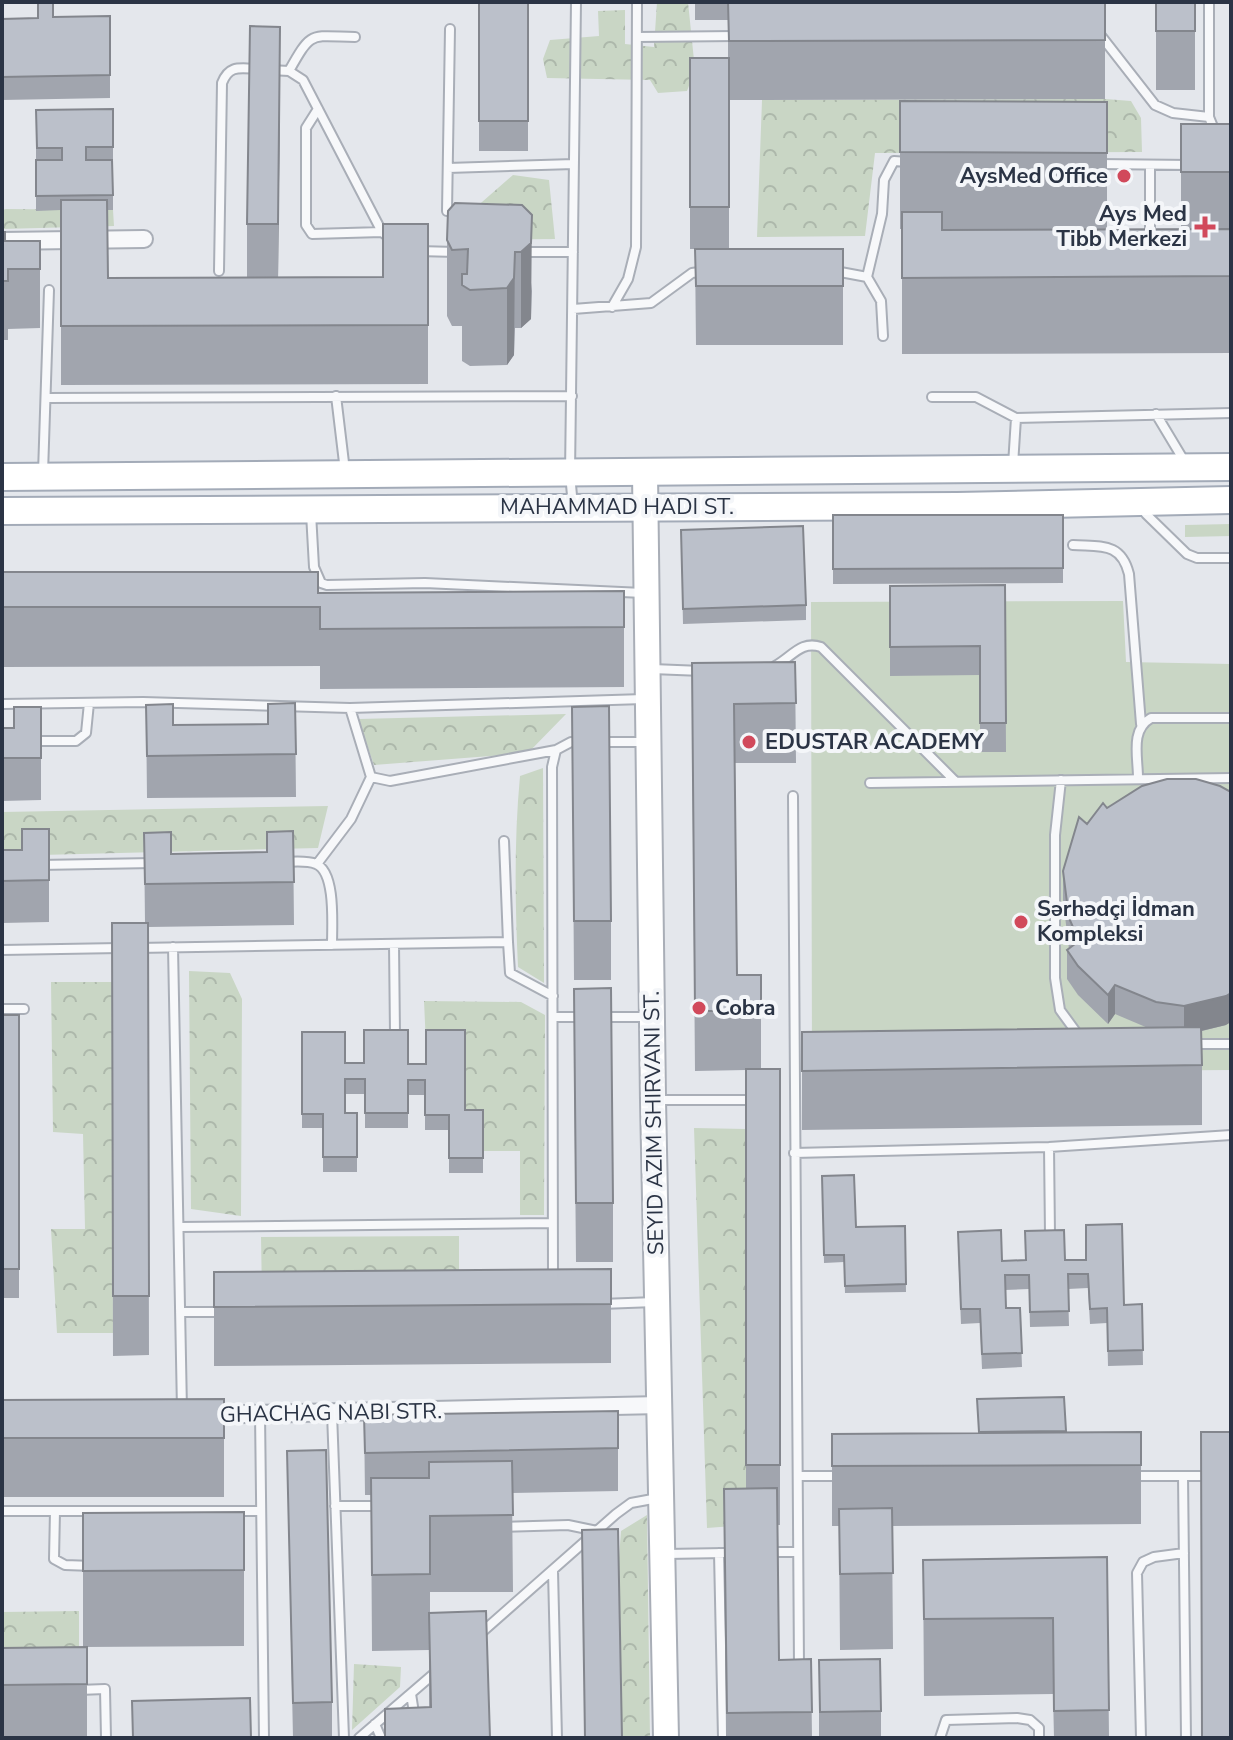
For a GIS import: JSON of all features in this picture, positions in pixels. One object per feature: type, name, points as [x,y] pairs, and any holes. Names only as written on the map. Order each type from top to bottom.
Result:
[{"type":"main road","name":"MAHAMMAD HADI ST.","points":[[2,477],[1195,468],[1231,465]]},
{"type":"main road","name":"SEYID AZIM SHIRVANI ST.","points":[[645,473],[653,1100],[666,1738]]},
{"type":"main road","name":"MAHAMMAD HADI ST.","points":[[2,511],[957,506],[1231,500]]},
{"type":"main road","points":[[957,506],[1026,516],[1231,513]]},
{"type":"street","points":[[2,241],[144,239]]},
{"type":"street","name":"GHACHAG NABI STR.","points":[[174,1416],[661,1405]]},
{"type":"lane","points":[[573,507],[570,474],[576,2]]},
{"type":"lane","points":[[612,307],[628,279],[636,247],[637,2]]},
{"type":"lane","points":[[1209,2],[1209,117],[1219,141]]},
{"type":"lane","points":[[1097,16],[1097,30],[1155,105],[1173,113],[1209,117]]},
{"type":"lane","points":[[447,211],[450,29]]},
{"type":"lane","points":[[1081,30],[1097,30]]},
{"type":"lane","points":[[637,37],[748,35]]},
{"type":"lane","points":[[289,71],[306,41],[317,37],[355,37]]},
{"type":"lane","points":[[219,271],[222,83],[226,73],[234,68],[289,71],[303,80],[382,232],[406,248],[470,252]]},
{"type":"lane","points":[[318,109],[306,128],[306,225],[312,234],[382,232]]},
{"type":"lane","points":[[883,336],[881,301],[867,277],[882,214],[884,180],[894,161],[926,162]]},
{"type":"lane","points":[[448,168],[574,164]]},
{"type":"lane","points":[[1086,164],[1197,165]]},
{"type":"lane","points":[[1150,165],[1151,254]]},
{"type":"lane","points":[[1135,238],[1150,238]]},
{"type":"lane","points":[[514,252],[573,252]]},
{"type":"lane","points":[[573,309],[651,303],[692,273],[720,271]]},
{"type":"lane","points":[[827,271],[867,277]]},
{"type":"lane","points":[[43,477],[49,290]]},
{"type":"lane","points":[[336,396],[345,475]]},
{"type":"lane","points":[[46,398],[572,396]]},
{"type":"lane","points":[[932,397],[976,397],[1016,418],[1231,413]]},
{"type":"lane","points":[[1156,414],[1195,468]]},
{"type":"lane","points":[[1013,469],[1016,418]]},
{"type":"lane","points":[[311,509],[314,574],[321,583],[425,583],[646,593]]},
{"type":"lane","points":[[1146,514],[1187,554],[1197,558],[1231,558]]},
{"type":"lane","points":[[1073,545],[1106,547],[1120,553],[1126,560],[1141,724]]},
{"type":"lane","points":[[764,671],[802,646],[812,644],[821,647],[955,781]]},
{"type":"lane","points":[[647,669],[711,671]]},
{"type":"lane","points":[[2,704],[350,708],[648,699]]},
{"type":"lane","points":[[17,742],[76,741],[86,733],[89,703]]},
{"type":"lane","points":[[317,864],[351,819],[371,777],[350,708]]},
{"type":"lane","points":[[1138,778],[1137,731],[1141,724],[1151,718],[1231,718]]},
{"type":"lane","points":[[371,777],[390,781],[556,750],[571,742],[648,742]]},
{"type":"lane","points":[[553,1292],[552,767],[556,750]]},
{"type":"lane","points":[[870,783],[1231,778]]},
{"type":"lane","points":[[1061,780],[1055,835],[1055,978],[1060,1010],[1077,1035],[1088,1040]]},
{"type":"lane","points":[[793,796],[800,1685]]},
{"type":"lane","points":[[504,841],[510,973],[553,996]]},
{"type":"lane","points":[[30,865],[172,863]]},
{"type":"lane","points":[[275,863],[317,864],[326,872],[330,889],[332,945]]},
{"type":"lane","points":[[2,950],[508,942]]},
{"type":"lane","points":[[394,944],[395,1034]]},
{"type":"lane","points":[[173,947],[180,1312],[174,1416]]},
{"type":"lane","points":[[2,1009],[24,1009]]},
{"type":"lane","points":[[554,1017],[652,1017]]},
{"type":"lane","points":[[1187,1044],[1231,1044]]},
{"type":"lane","points":[[653,1100],[762,1100]]},
{"type":"lane","points":[[778,1100],[793,1100]]},
{"type":"lane","points":[[794,1153],[1049,1147],[1231,1135]]},
{"type":"lane","points":[[1049,1147],[1050,1235]]},
{"type":"lane","points":[[179,1227],[551,1223]]},
{"type":"lane","points":[[598,1304],[658,1302]]},
{"type":"lane","points":[[180,1312],[227,1311]]},
{"type":"lane","points":[[332,1413],[344,1738]]},
{"type":"lane","points":[[260,1414],[264,1738]]},
{"type":"lane","points":[[798,1476],[860,1476]]},
{"type":"lane","points":[[1121,1476],[1231,1476]]},
{"type":"lane","points":[[1183,1476],[1186,1738]]},
{"type":"lane","points":[[470,1643],[631,1503],[661,1497]]},
{"type":"lane","points":[[335,1506],[393,1506]]},
{"type":"lane","points":[[2,1511],[261,1511]]},
{"type":"lane","points":[[55,1511],[54,1559],[65,1565],[110,1566]]},
{"type":"lane","points":[[497,1527],[568,1525],[598,1531]]},
{"type":"lane","points":[[766,1552],[797,1552]]},
{"type":"lane","points":[[719,1553],[723,1738]]},
{"type":"lane","points":[[663,1554],[735,1553]]},
{"type":"lane","points":[[1141,1738],[1137,1573],[1143,1562],[1154,1557],[1184,1553]]},
{"type":"lane","points":[[553,1571],[557,1738]]},
{"type":"lane","points":[[359,1738],[446,1663]]},
{"type":"lane","points":[[76,1690],[105,1689],[106,1738]]},
{"type":"lane","points":[[411,1694],[418,1738]]},
{"type":"lane","points":[[940,1738],[946,1720],[1017,1718],[1030,1720],[1039,1728],[1039,1738]]},
{"type":"lane","points":[[375,1724],[381,1738]]},
{"type":"green space","points":[[657,2],[688,2],[695,70],[687,91],[658,93],[650,80],[547,78],[543,59],[550,40],[599,36],[598,11],[625,10],[625,44],[654,47]]},
{"type":"green space","points":[[762,100],[1131,101],[1141,118],[1142,152],[875,153],[865,236],[757,237]]},
{"type":"green space","points":[[513,175],[549,180],[555,239],[455,240],[474,209]]},
{"type":"green space","points":[[2,210],[113,210],[114,226],[2,229]]},
{"type":"green space","points":[[1231,524],[1231,536],[1185,537],[1185,525]]},
{"type":"green space","name":"Sərhədçi İdman Kompleksi","points":[[1123,601],[1126,662],[1231,664],[1231,1070],[812,1073],[811,602]]},
{"type":"green space","points":[[566,714],[528,753],[374,765],[358,719]]},
{"type":"green space","points":[[543,768],[544,983],[518,967],[516,895],[520,776]]},
{"type":"green space","points":[[328,806],[318,848],[2,856],[2,812]]},
{"type":"green space","points":[[189,971],[230,973],[242,999],[241,1216],[191,1209]]},
{"type":"green space","points":[[51,982],[112,982],[113,1333],[57,1333],[51,1229],[85,1229],[83,1134],[53,1132]]},
{"type":"green space","points":[[424,1001],[521,1002],[545,1015],[544,1215],[520,1215],[520,1151],[483,1151],[483,1125],[465,1125],[426,1045]]},
{"type":"green space","points":[[694,1128],[746,1129],[746,1525],[707,1528]]},
{"type":"green space","points":[[459,1236],[459,1292],[262,1295],[261,1237]]},
{"type":"green space","points":[[647,1515],[650,1738],[621,1738],[618,1571],[621,1531]]},
{"type":"green space","points":[[79,1611],[79,1674],[2,1674],[2,1612]]},
{"type":"green space","points":[[354,1664],[401,1667],[400,1687],[352,1730]]},
{"type":"building","points":[[38,2],[53,2],[53,17],[110,16],[110,75],[2,77],[2,19],[38,18]]},
{"type":"building","points":[[479,2],[528,2],[528,121],[479,121]]},
{"type":"building","points":[[728,2],[1105,2],[1105,40],[729,41]]},
{"type":"building","points":[[1156,2],[1195,2],[1195,31],[1156,31]]},
{"type":"building","points":[[250,26],[280,27],[278,224],[247,224]]},
{"type":"building","points":[[690,58],[729,58],[729,207],[690,207]]},
{"type":"building","points":[[900,101],[1107,102],[1107,153],[900,152]]},
{"type":"building","points":[[113,109],[113,147],[86,147],[86,160],[112,160],[113,195],[36,196],[36,160],[62,160],[62,148],[37,148],[36,110]]},
{"type":"building","points":[[1181,124],[1231,124],[1231,172],[1181,172]]},
{"type":"building","points":[[61,200],[107,200],[108,278],[383,277],[383,224],[428,224],[428,325],[61,326]]},
{"type":"building","points":[[455,203],[522,205],[532,215],[531,243],[521,252],[515,252],[514,278],[507,288],[470,290],[462,285],[462,274],[467,274],[468,249],[452,250],[447,240],[448,211]]},
{"type":"building","points":[[902,212],[942,212],[942,230],[1231,229],[1231,276],[902,278]]},
{"type":"building","points":[[2,232],[5,232],[5,241],[40,241],[40,269],[8,269],[8,281],[2,281]]},
{"type":"building","points":[[695,249],[843,249],[843,286],[696,286]]},
{"type":"building","points":[[833,515],[1063,515],[1063,568],[833,569]]},
{"type":"building","points":[[803,526],[806,605],[683,609],[681,530]]},
{"type":"building","points":[[2,572],[318,572],[318,593],[624,591],[624,627],[320,629],[320,607],[2,607]]},
{"type":"building","points":[[1005,585],[1006,723],[980,723],[980,646],[890,647],[890,586]]},
{"type":"building","points":[[795,662],[796,703],[734,704],[737,975],[761,975],[761,1011],[695,1011],[692,663]]},
{"type":"building","points":[[295,703],[296,754],[147,756],[146,705],[173,704],[173,725],[268,724],[268,704]]},
{"type":"building","points":[[609,706],[611,921],[574,921],[572,707]]},
{"type":"building","points":[[14,707],[41,707],[41,758],[2,758],[2,728],[14,728]]},
{"type":"building","points":[[1167,779],[1196,779],[1231,792],[1231,993],[1184,1006],[1156,1002],[1115,985],[1108,995],[1078,966],[1067,950],[1079,941],[1069,918],[1063,871],[1079,817],[1087,824],[1103,803],[1107,808],[1142,786]]},
{"type":"building","points":[[22,829],[49,829],[49,880],[2,881],[2,850],[22,850]]},
{"type":"building","points":[[293,831],[294,882],[145,884],[144,833],[171,832],[171,854],[267,852],[267,832]]},
{"type":"building","points":[[112,923],[148,923],[149,1296],[113,1296]]},
{"type":"building","points":[[611,988],[613,1203],[576,1203],[574,989]]},
{"type":"building","points":[[2,1015],[19,1015],[19,1269],[2,1269]]},
{"type":"building","points":[[1201,1027],[1202,1065],[802,1071],[802,1032]]},
{"type":"building","points":[[364,1030],[408,1030],[408,1064],[426,1064],[426,1030],[465,1030],[465,1110],[483,1110],[483,1158],[449,1158],[449,1115],[425,1115],[425,1080],[408,1080],[408,1113],[365,1113],[365,1079],[345,1079],[345,1113],[357,1113],[357,1157],[323,1157],[323,1114],[302,1114],[302,1032],[345,1032],[345,1063],[364,1063]]},
{"type":"building","points":[[746,1069],[780,1069],[780,1465],[746,1465]]},
{"type":"building","points":[[854,1175],[856,1227],[905,1226],[906,1284],[845,1286],[844,1255],[824,1255],[822,1176]]},
{"type":"building","points":[[1122,1224],[1124,1305],[1142,1304],[1143,1350],[1108,1351],[1107,1308],[1090,1309],[1088,1274],[1068,1274],[1069,1311],[1030,1312],[1029,1275],[1005,1275],[1006,1308],[1020,1308],[1022,1353],[982,1354],[980,1309],[961,1309],[958,1232],[1001,1230],[1002,1261],[1026,1260],[1025,1231],[1064,1230],[1065,1260],[1086,1260],[1086,1225]]},
{"type":"building","points":[[611,1269],[611,1304],[214,1307],[214,1272]]},
{"type":"building","points":[[1064,1397],[1066,1431],[979,1432],[977,1399]]},
{"type":"building","points":[[224,1399],[224,1438],[2,1438],[2,1400]]},
{"type":"building","points":[[618,1411],[618,1448],[365,1453],[364,1415]]},
{"type":"building","points":[[1141,1432],[1141,1465],[832,1466],[832,1434]]},
{"type":"building","points":[[1201,1432],[1231,1432],[1231,1738],[1202,1738]]},
{"type":"building","points":[[326,1450],[332,1702],[293,1703],[287,1451]]},
{"type":"building","points":[[512,1461],[513,1515],[430,1516],[430,1574],[372,1575],[371,1478],[429,1478],[429,1462]]},
{"type":"building","points":[[777,1488],[779,1660],[811,1659],[812,1712],[727,1713],[724,1489]]},
{"type":"building","points":[[892,1508],[893,1573],[840,1574],[839,1509]]},
{"type":"building","points":[[244,1512],[244,1570],[83,1571],[83,1513]]},
{"type":"building","points":[[618,1529],[622,1738],[585,1738],[582,1530]]},
{"type":"building","points":[[1107,1557],[1109,1710],[1054,1711],[1053,1618],[924,1619],[923,1560]]},
{"type":"building","points":[[486,1611],[490,1738],[385,1738],[385,1709],[431,1707],[429,1613]]},
{"type":"building","points":[[87,1647],[87,1684],[2,1685],[2,1648]]},
{"type":"building","points":[[880,1659],[881,1711],[820,1712],[819,1660]]},
{"type":"building","points":[[250,1698],[251,1738],[133,1738],[132,1701]]},
{"type":"place","name":"AysMed Office","points":[[1124,176]]},
{"type":"place","name":"Ays Med Tibb Merkezi","points":[[1205,227]]},
{"type":"place","name":"EDUSTAR ACADEMY","points":[[749,742]]},
{"type":"place","name":"Sərhədçi İdman Kompleksi","points":[[1021,922]]},
{"type":"place","name":"Cobra","points":[[699,1008]]}]
